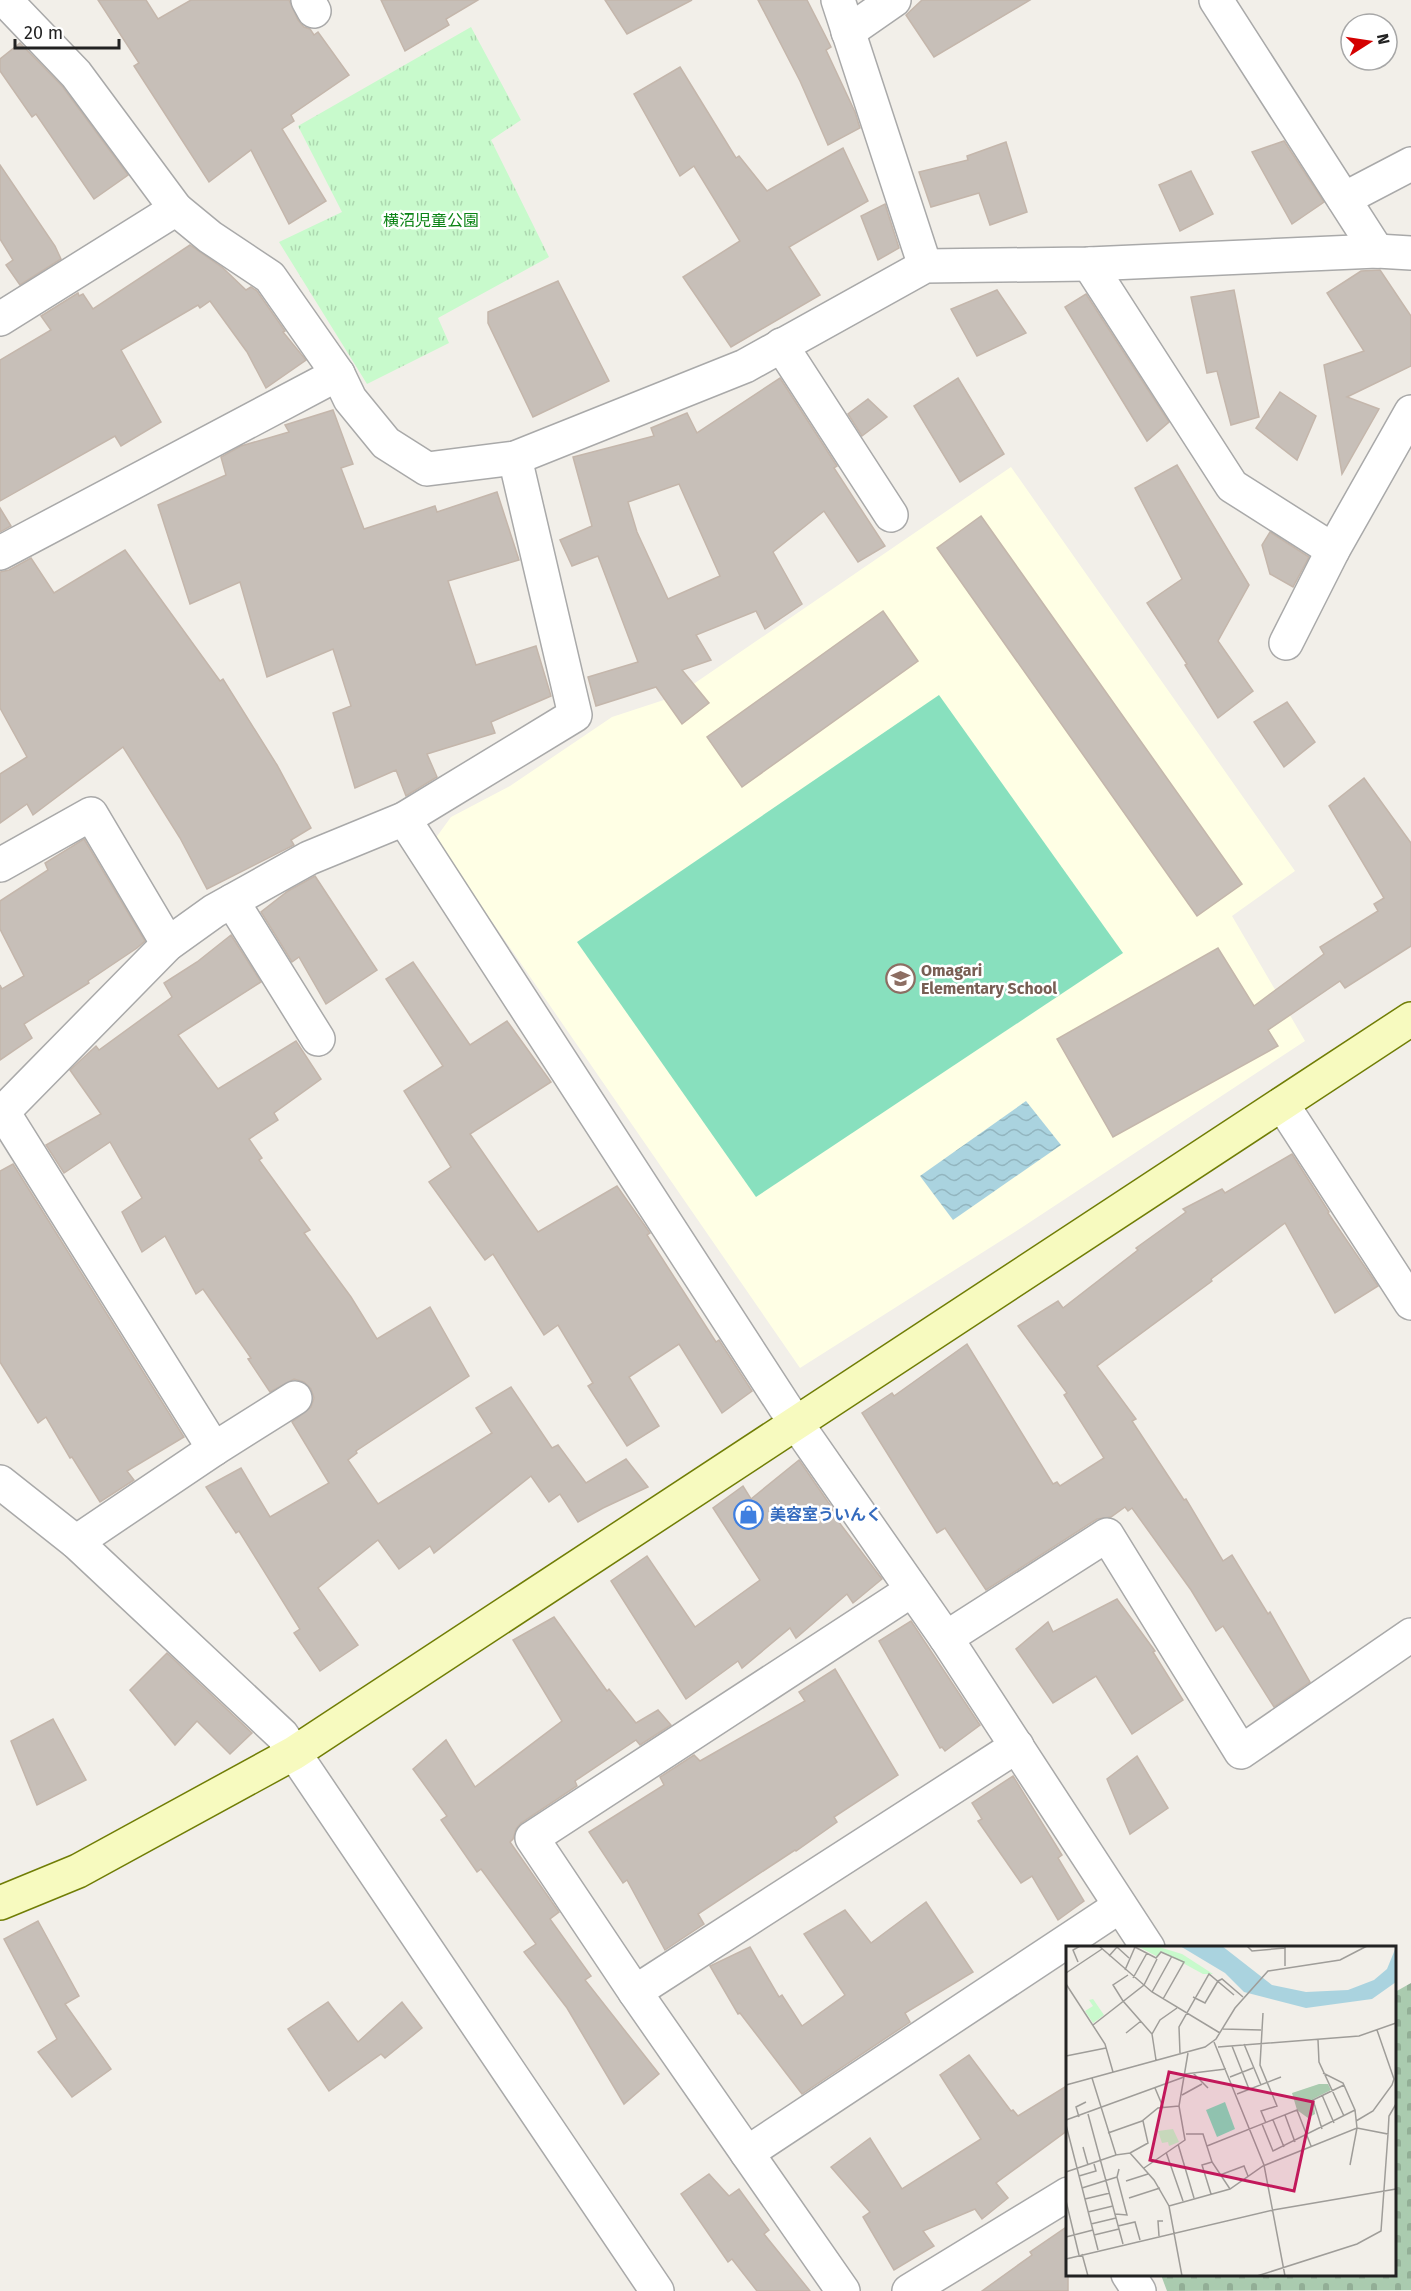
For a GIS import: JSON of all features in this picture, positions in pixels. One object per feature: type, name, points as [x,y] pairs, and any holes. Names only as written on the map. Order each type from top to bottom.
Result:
[{"type":"street","points":[[5,0],[76,74],[176,209],[210,237],[270,277],[338,374],[350,399],[386,443],[427,469],[515,458],[745,366],[925,266],[1089,264],[1377,251],[1411,253]]},
{"type":"street","points":[[838,0],[925,266]]},
{"type":"street","points":[[848,32],[894,0]]},
{"type":"street","points":[[1216,0],[1377,251]]},
{"type":"street","points":[[1344,199],[1411,164]]},
{"type":"street","points":[[0,319],[176,209]]},
{"type":"street","points":[[1089,264],[1232,486],[1333,550]]},
{"type":"street","points":[[781,345],[891,515]]},
{"type":"street","points":[[0,553],[338,374]]},
{"type":"street","points":[[1286,643],[1333,550],[1411,412]]},
{"type":"street","points":[[214,1449],[2,1113],[168,944],[232,901],[309,858],[404,819],[575,715],[515,458]]},
{"type":"street","points":[[0,865],[91,814],[168,944]]},
{"type":"street","points":[[404,819],[796,1423],[946,1638],[1147,1946]]},
{"type":"street","points":[[232,901],[318,1039]]},
{"type":"street","points":[[0,1903],[78,1871],[294,1753],[1411,1019]]},
{"type":"street","points":[[1282,1104],[1407,1287]]},
{"type":"street","points":[[76,1542],[214,1449],[295,1398]]},
{"type":"street","points":[[0,1482],[76,1542],[282,1736],[657,2291]]},
{"type":"street","points":[[946,1638],[1107,1535],[1241,1752],[1411,1635]]},
{"type":"street","points":[[843,2291],[635,1992],[532,1838],[912,1590]]},
{"type":"street","points":[[635,1992],[1017,1746]]},
{"type":"street","points":[[747,2153],[1120,1906]]},
{"type":"street","points":[[909,2291],[1066,2195]]},
{"type":"street","points":[[1129,2276],[1139,2291]]},
{"type":"shaded area","name":"Omagari Elementary School","points":[[1011,467],[1295,871],[1232,916],[1305,1041],[1021,1228],[800,1368],[435,839],[451,817],[510,786],[612,717],[676,696]]},
{"type":"green space","name":"横沼児童公園","points":[[471,27],[521,120],[491,140],[549,257],[438,318],[449,343],[367,384],[279,242],[342,212],[298,126]]},
{"type":"green space","points":[[939,695],[1123,953],[756,1197],[577,942]]},
{"type":"green space","points":[[1411,1983],[1411,2290],[1167,2291],[1161,2276],[1396,2276],[1396,1991]]},
{"type":"water","points":[[1026,1101],[1061,1145],[953,1220],[920,1176]]},
{"type":"building","points":[[98,0],[146,0],[158,19],[191,0],[289,0],[298,20],[314,35],[318,32],[349,75],[291,115],[294,121],[282,129],[326,201],[289,224],[251,150],[209,182],[134,66],[139,63]]},
{"type":"building","points":[[381,0],[478,0],[446,19],[449,25],[405,51]]},
{"type":"building","points":[[605,0],[692,0],[627,34]]},
{"type":"building","points":[[758,0],[807,0],[831,47],[826,50],[855,112],[860,128],[828,145],[800,81]]},
{"type":"building","points":[[922,0],[1030,0],[934,57],[906,15]]},
{"type":"building","points":[[20,43],[62,86],[128,175],[94,199],[36,114],[32,117],[0,71],[0,59]]},
{"type":"building","points":[[680,67],[736,158],[739,156],[767,191],[843,148],[868,201],[789,247],[820,295],[731,347],[683,277],[740,241],[694,166],[680,176],[634,94]]},
{"type":"building","points":[[1284,141],[1324,202],[1292,224],[1252,152]]},
{"type":"building","points":[[1006,142],[1027,212],[990,225],[979,193],[931,207],[919,172],[968,160],[967,156]]},
{"type":"building","points":[[0,165],[55,246],[61,259],[20,285],[6,265],[13,260],[0,239]]},
{"type":"building","points":[[1191,171],[1213,214],[1180,231],[1159,185]]},
{"type":"building","points":[[885,204],[899,248],[878,260],[861,216]]},
{"type":"building","points":[[190,245],[223,268],[246,290],[251,287],[257,291],[285,331],[283,332],[306,360],[266,388],[247,352],[210,301],[200,308],[198,305],[121,350],[161,422],[121,446],[115,436],[0,501],[0,360],[51,330],[41,316],[78,293],[79,296],[83,294],[93,309]]},
{"type":"building","points":[[1380,270],[1411,316],[1411,366],[1347,397],[1379,409],[1342,474],[1324,365],[1364,351],[1327,293],[1361,271]]},
{"type":"building","points":[[558,281],[609,381],[533,417],[488,323],[488,312]]},
{"type":"building","points":[[997,290],[1026,333],[977,356],[951,309]]},
{"type":"building","points":[[1234,290],[1259,417],[1231,425],[1217,371],[1207,373],[1191,297]]},
{"type":"building","points":[[1086,294],[1169,422],[1147,441],[1065,307]]},
{"type":"building","points":[[780,378],[837,466],[834,468],[885,546],[858,562],[824,511],[773,552],[802,604],[765,629],[756,611],[696,635],[711,660],[682,670],[709,703],[682,724],[656,687],[596,706],[588,677],[638,662],[598,556],[572,566],[560,540],[592,526],[573,457],[654,436],[651,428],[687,413],[697,433]],"holes":[[[679,484],[720,576],[668,599],[637,532],[628,502]]]},
{"type":"building","points":[[958,378],[1004,454],[960,482],[914,406]]},
{"type":"building","points":[[1280,392],[1316,416],[1297,460],[1256,428]]},
{"type":"building","points":[[868,399],[887,417],[862,436],[848,414]]},
{"type":"building","points":[[333,410],[353,464],[341,468],[364,529],[435,506],[437,512],[497,492],[519,560],[448,581],[476,665],[536,646],[551,696],[491,722],[495,733],[427,754],[437,777],[406,796],[396,770],[355,788],[333,713],[351,706],[333,649],[267,677],[240,582],[190,604],[158,505],[226,475],[221,457],[241,446],[289,432],[285,425]]},
{"type":"building","points":[[1177,465],[1249,585],[1218,641],[1253,691],[1218,718],[1185,665],[1187,664],[1147,603],[1182,579],[1135,488]]},
{"type":"building","points":[[0,508],[11,526],[0,532]]},
{"type":"building","points":[[981,516],[1242,884],[1197,916],[937,548]]},
{"type":"building","points":[[1270,532],[1309,557],[1293,587],[1270,574],[1262,545]]},
{"type":"building","points":[[125,550],[220,681],[223,679],[277,765],[311,828],[291,840],[294,845],[207,889],[180,838],[123,747],[33,815],[27,804],[0,823],[0,774],[27,757],[0,708],[0,572],[9,570],[31,558],[54,593]]},
{"type":"building","points":[[883,611],[918,661],[742,787],[707,737]]},
{"type":"building","points":[[1287,702],[1315,742],[1284,767],[1254,722]]},
{"type":"building","points":[[1364,778],[1411,843],[1411,946],[1345,988],[1340,981],[1268,1030],[1278,1046],[1113,1137],[1057,1039],[1218,948],[1254,1006],[1324,954],[1320,947],[1378,911],[1374,904],[1384,898],[1329,806]]},
{"type":"building","points":[[84,839],[145,941],[88,981],[89,983],[24,1024],[32,1038],[0,1060],[0,985],[2,989],[24,976],[0,929],[0,901],[48,870],[45,863]]},
{"type":"building","points":[[315,876],[377,970],[326,1004],[299,957],[292,962],[261,912],[288,891]]},
{"type":"building","points":[[231,935],[261,982],[178,1035],[218,1089],[296,1041],[321,1079],[274,1113],[278,1120],[249,1139],[262,1158],[259,1160],[310,1230],[304,1233],[351,1297],[377,1339],[430,1307],[469,1376],[356,1451],[357,1453],[348,1460],[378,1504],[492,1433],[476,1408],[511,1387],[552,1448],[558,1445],[586,1483],[626,1459],[648,1487],[578,1522],[560,1494],[549,1502],[531,1476],[434,1553],[430,1546],[399,1569],[378,1540],[318,1588],[358,1645],[320,1671],[294,1633],[300,1629],[239,1531],[236,1533],[206,1487],[241,1468],[270,1517],[329,1483],[292,1422],[311,1407],[314,1398],[311,1389],[304,1382],[294,1379],[270,1392],[248,1359],[251,1358],[203,1289],[196,1294],[165,1236],[142,1252],[122,1212],[142,1198],[110,1142],[64,1173],[46,1145],[101,1114],[70,1070],[96,1046],[99,1050],[172,997],[164,983],[197,962]]},
{"type":"building","points":[[413,962],[470,1045],[507,1021],[551,1082],[470,1134],[538,1232],[617,1186],[650,1233],[647,1235],[716,1342],[719,1340],[752,1391],[722,1413],[679,1344],[629,1377],[659,1426],[627,1446],[588,1386],[593,1383],[558,1325],[544,1335],[493,1254],[485,1260],[429,1182],[451,1167],[404,1091],[443,1066],[386,979]]},
{"type":"building","points":[[1292,1154],[1328,1213],[1378,1286],[1335,1313],[1285,1223],[1211,1279],[1212,1281],[1097,1366],[1136,1419],[1132,1421],[1184,1500],[1186,1499],[1223,1561],[1232,1555],[1268,1614],[1270,1612],[1310,1682],[1274,1707],[1223,1626],[1216,1631],[1191,1590],[1132,1508],[1128,1511],[1125,1507],[1111,1517],[1097,1519],[986,1590],[945,1528],[937,1533],[862,1413],[892,1393],[894,1396],[967,1344],[1053,1484],[1057,1482],[1060,1486],[1104,1458],[1064,1395],[1067,1393],[1018,1326],[1058,1301],[1063,1308],[1138,1250],[1136,1248],[1186,1212],[1183,1209],[1222,1189],[1225,1193]]},
{"type":"building","points":[[13,1164],[184,1437],[127,1471],[134,1480],[100,1502],[46,1417],[38,1423],[0,1362],[0,1171]]},
{"type":"building","points":[[799,1460],[837,1515],[835,1517],[882,1579],[853,1603],[847,1594],[796,1638],[790,1628],[742,1668],[738,1661],[686,1699],[611,1581],[647,1556],[695,1627],[760,1580],[713,1508],[743,1486],[751,1499]]},
{"type":"building","points":[[1117,1599],[1155,1651],[1153,1652],[1183,1700],[1132,1734],[1096,1676],[1053,1703],[1016,1649],[1048,1622],[1053,1632]]},
{"type":"building","points":[[554,1617],[607,1691],[609,1689],[636,1723],[658,1710],[671,1725],[640,1745],[636,1740],[575,1781],[577,1786],[521,1823],[510,1842],[559,1912],[550,1919],[591,1976],[585,1980],[659,2074],[624,2104],[567,2008],[524,1952],[536,1944],[481,1869],[477,1872],[441,1820],[447,1816],[413,1769],[446,1740],[475,1787],[562,1721],[513,1640]]},
{"type":"building","points":[[911,1621],[980,1725],[945,1751],[942,1747],[940,1748],[879,1641]]},
{"type":"building","points":[[167,1653],[252,1733],[230,1754],[197,1721],[175,1745],[130,1690]]},
{"type":"building","points":[[835,1669],[898,1775],[834,1817],[837,1822],[796,1851],[698,1914],[704,1924],[665,1950],[627,1880],[623,1883],[589,1832],[664,1785],[660,1777],[694,1755],[700,1761],[805,1701],[799,1692]]},
{"type":"building","points":[[53,1719],[86,1780],[37,1805],[11,1741]]},
{"type":"building","points":[[1137,1756],[1168,1808],[1130,1834],[1107,1779]]},
{"type":"building","points":[[1013,1776],[1062,1855],[1058,1858],[1084,1901],[1058,1920],[1032,1876],[1021,1883],[978,1821],[982,1819],[972,1803]]},
{"type":"building","points":[[926,1902],[973,1972],[905,2013],[910,2022],[802,2094],[740,2013],[738,2014],[710,1966],[750,1947],[779,1997],[782,1995],[802,2026],[845,1995],[804,1934],[845,1910],[871,1943]]},
{"type":"building","points":[[38,1921],[79,1996],[65,2004],[111,2069],[72,2097],[38,2052],[57,2039],[4,1939]]},
{"type":"building","points":[[328,2002],[358,2042],[402,2002],[422,2028],[385,2058],[381,2054],[329,2091],[288,2029]]},
{"type":"building","points":[[969,2055],[1011,2111],[1013,2110],[1018,2116],[1066,2086],[1066,2131],[996,2183],[1008,2198],[982,2219],[975,2209],[923,2231],[934,2246],[894,2270],[863,2217],[870,2212],[831,2167],[870,2138],[902,2189],[981,2139],[940,2075]]},
{"type":"building","points":[[709,2174],[729,2196],[739,2189],[769,2230],[764,2234],[810,2291],[757,2291],[732,2259],[728,2262],[681,2194]]},
{"type":"building","points":[[1066,2227],[1068,2291],[982,2291],[1032,2255],[1030,2252]]},
{"type":"place","name":"Omagari Elementary School","points":[[900,979]]},
{"type":"place","name":"美容室ういんく","points":[[749,1514]]}]
